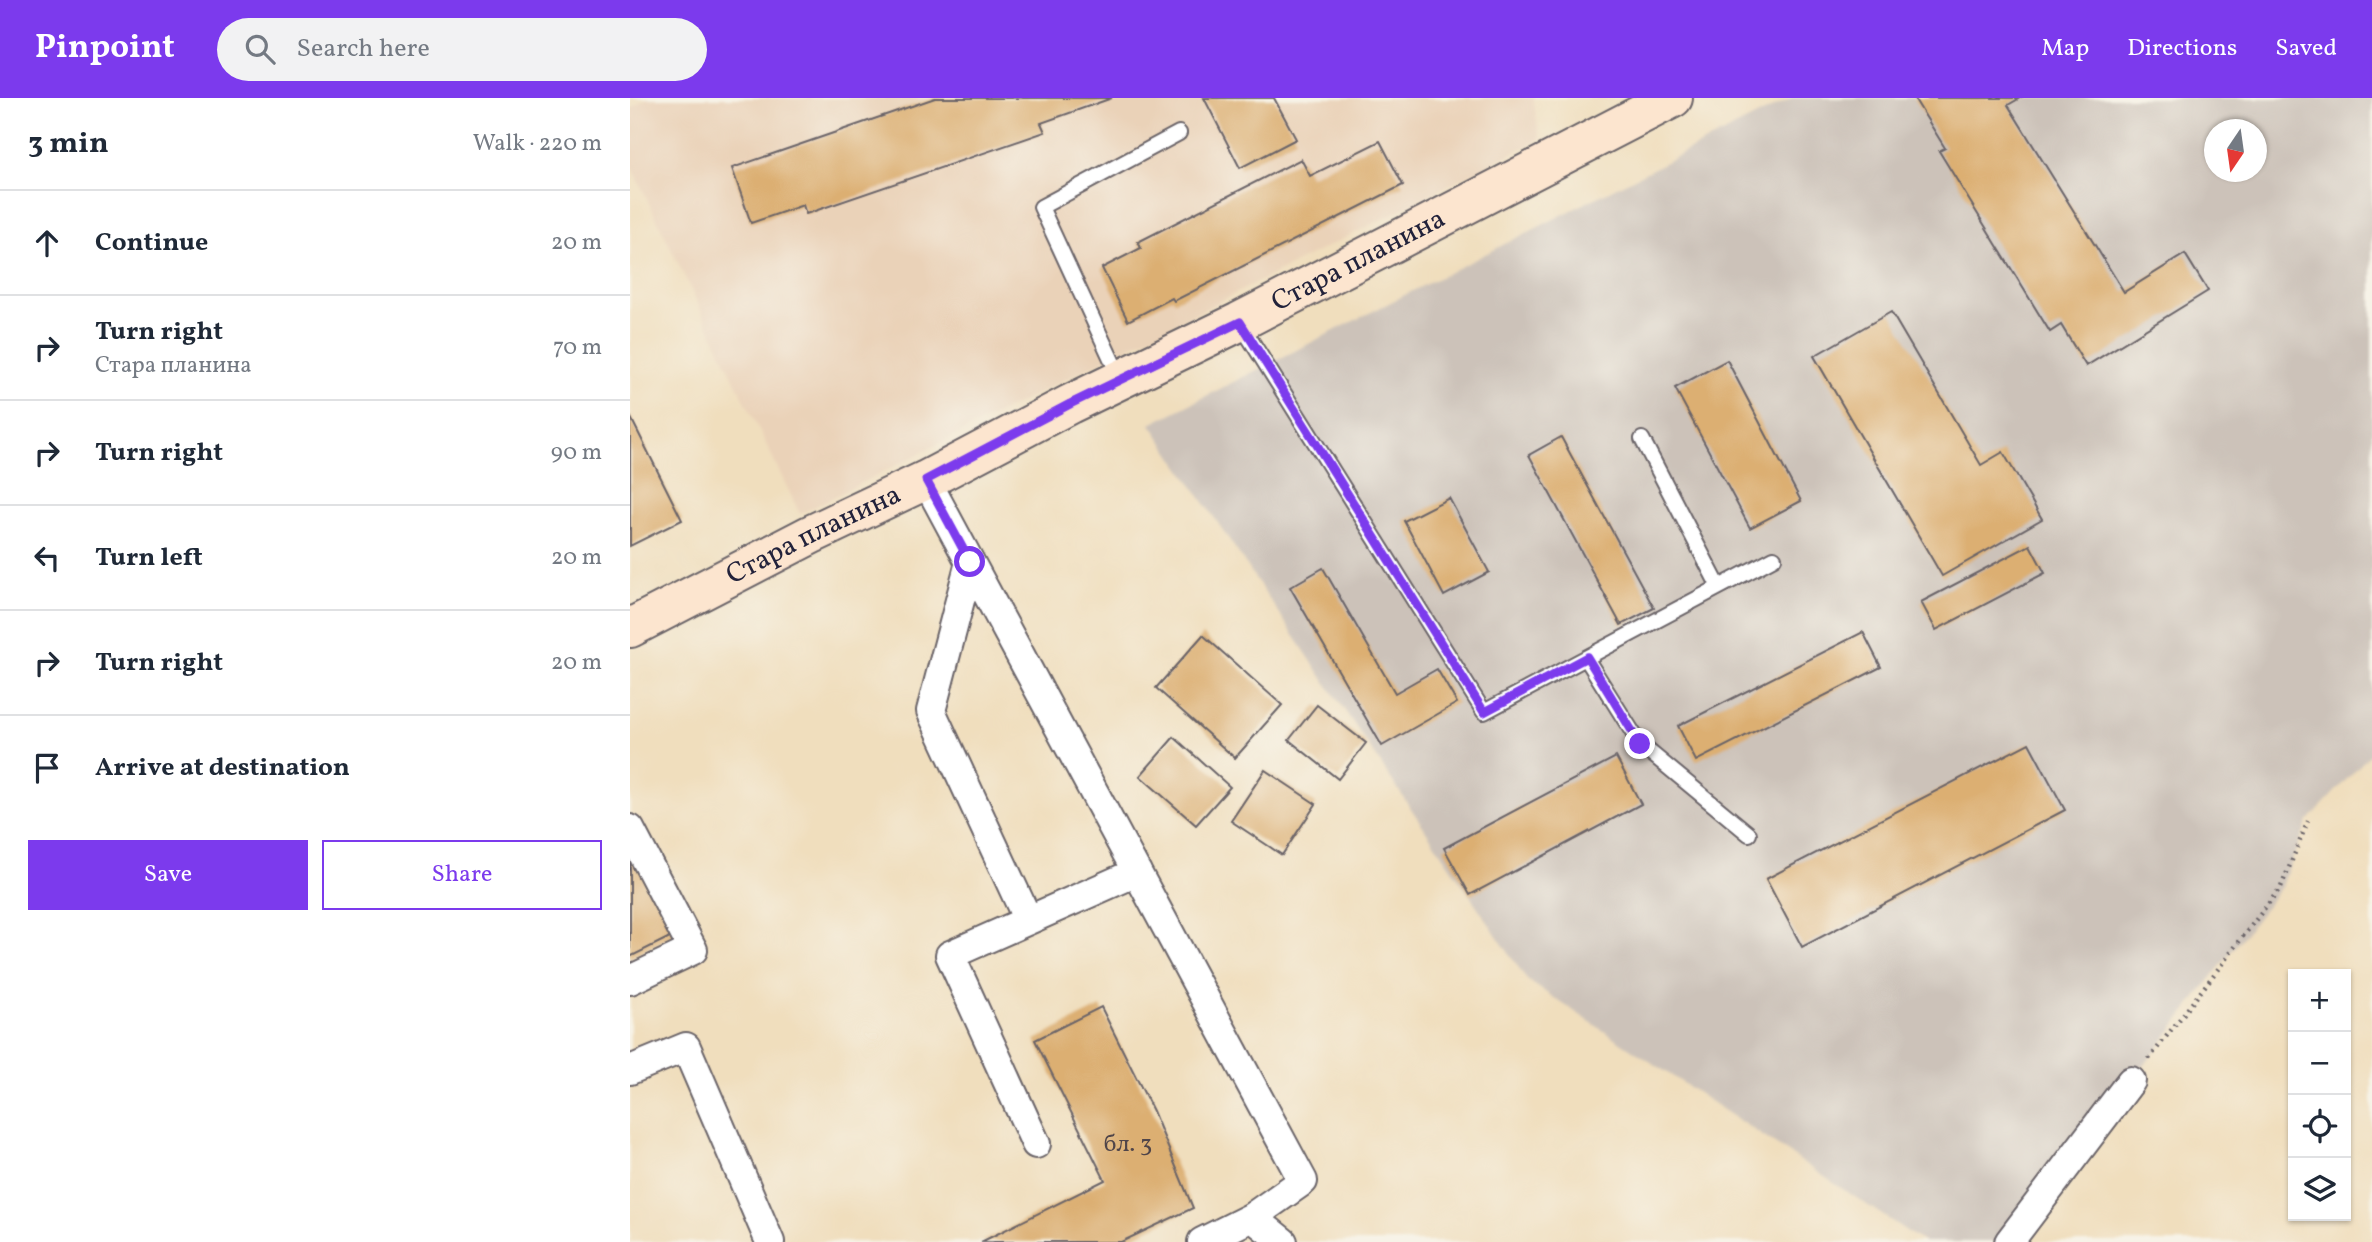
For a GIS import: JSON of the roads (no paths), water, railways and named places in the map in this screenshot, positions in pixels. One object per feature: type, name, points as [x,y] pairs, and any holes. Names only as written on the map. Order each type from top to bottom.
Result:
[{"type":"street","name":"Стара планина","points":[[630,628],[810,535],[926,480],[1121,379],[1240,322],[1673,98]]},
{"type":"street","points":[[926,480],[1303,1181],[1252,1217],[1202,1242]]},
{"type":"street","points":[[970,562],[931,711],[1028,920]]},
{"type":"street","points":[[630,830],[693,950],[630,980]]},
{"type":"street","points":[[1036,1143],[950,955],[1137,872]]},
{"type":"street","points":[[630,1070],[686,1047],[769,1242]]},
{"type":"street","points":[[2008,1242],[2131,1081]]},
{"type":"street","points":[[1252,1217],[1283,1242]]},
{"type":"lane","points":[[1121,379],[1041,207],[1179,133]]},
{"type":"lane","points":[[1240,322],[1484,712],[1774,558]]},
{"type":"lane","points":[[1642,439],[1719,587]]},
{"type":"lane","points":[[1587,657],[1640,744],[1749,834]]}]
